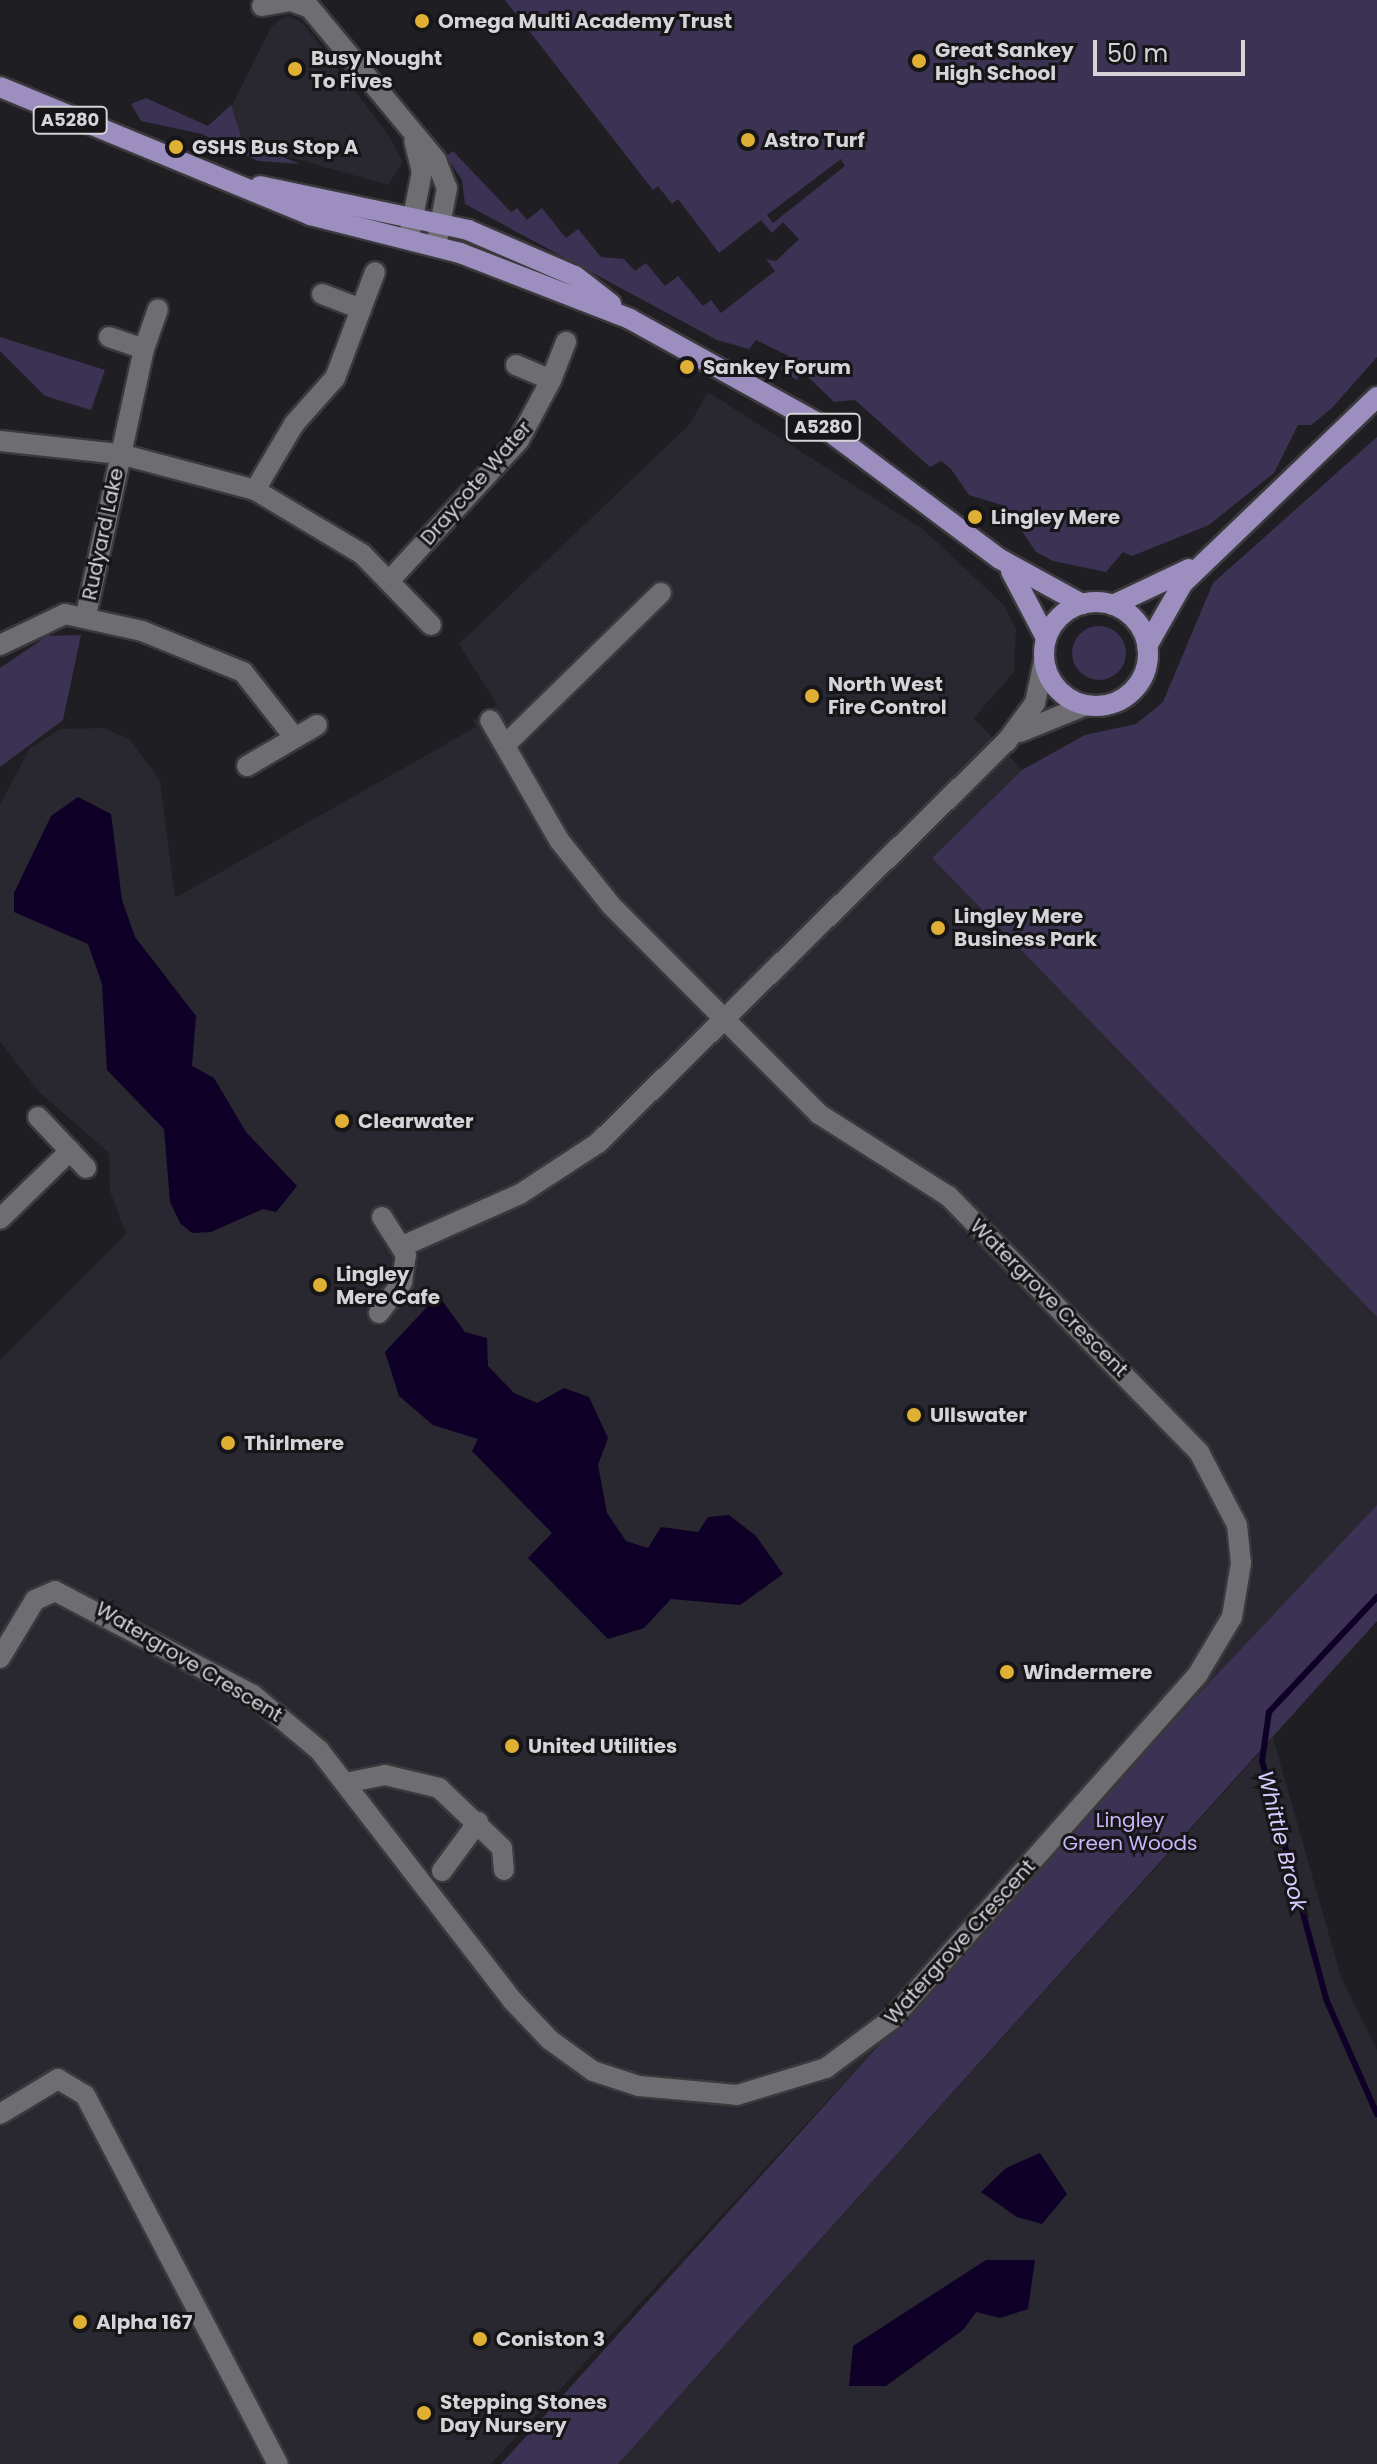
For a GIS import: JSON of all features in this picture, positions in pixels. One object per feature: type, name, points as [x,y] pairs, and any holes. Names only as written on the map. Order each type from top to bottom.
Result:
[{"type":"main road","name":"A5280","points":[[0,87],[142,151],[242,185],[310,215],[409,237],[630,319],[818,423],[1000,559],[1082,604],[1113,605],[1211,556]]},
{"type":"main road","name":"A5280","points":[[242,185],[443,222],[575,276],[630,319]]},
{"type":"main road","name":"A5280","points":[[1086,705],[1132,691],[1147,646],[1170,599],[1377,397]]},
{"type":"main road","name":"A5280","points":[[1000,559],[1029,595],[1046,638],[1044,661]]},
{"type":"main road","points":[[1046,638],[1067,611],[1082,604]]},
{"type":"main road","points":[[1113,605],[1136,621],[1147,646]]},
{"type":"main road","points":[[1044,661],[1059,690],[1086,705]]},
{"type":"street","points":[[262,6],[291,1],[310,8],[443,173],[443,222],[436,246]]},
{"type":"street","points":[[409,237],[416,215],[422,172],[412,137]]},
{"type":"street","points":[[255,490],[294,424],[335,378],[375,272]]},
{"type":"street","points":[[322,294],[361,309]]},
{"type":"street","name":"Rudyard Lake","points":[[0,645],[38,622],[86,615],[144,349],[158,309]]},
{"type":"street","points":[[109,337],[144,349]]},
{"type":"street","name":"Draycote Water","points":[[390,580],[519,440],[551,380],[566,342]]},
{"type":"street","points":[[516,365],[551,380]]},
{"type":"street","points":[[0,441],[120,454],[255,490],[336,535],[390,580],[431,625]]},
{"type":"street","points":[[505,745],[661,593]]},
{"type":"street","points":[[86,615],[243,672],[273,700],[295,738]]},
{"type":"street","points":[[405,1245],[520,1194],[598,1143],[1007,741],[1035,703],[1044,661]]},
{"type":"street","points":[[1007,741],[1045,717],[1086,705]]},
{"type":"street","name":"Watergrove Crescent","points":[[0,1658],[35,1600],[47,1591],[66,1593],[271,1707],[345,1783],[529,2021],[593,2071],[676,2094],[770,2090],[826,2068],[892,2019],[1198,1674],[1232,1617],[1241,1563],[1237,1525],[1199,1452],[948,1196],[819,1114],[585,875],[490,720]]},
{"type":"street","points":[[247,766],[317,725]]},
{"type":"street","points":[[38,1117],[86,1168]]},
{"type":"street","points":[[0,1219],[70,1151]]},
{"type":"street","points":[[379,1313],[402,1282],[405,1245],[382,1217]]},
{"type":"street","points":[[345,1783],[368,1775],[424,1781],[453,1796],[502,1848],[504,1870]]},
{"type":"street","points":[[442,1871],[478,1822]]},
{"type":"street","points":[[0,2114],[58,2079],[85,2095],[278,2464]]},
{"type":"shaded area","name":"Busy Nought To Fives","points":[[287,15],[303,23],[388,134],[403,162],[388,185],[240,143],[229,111],[271,27]]},
{"type":"shaded area","name":"Lingley Mere Business Park","points":[[708,392],[924,530],[1004,605],[1016,629],[1014,672],[974,718],[1022,770],[933,858],[1377,1317],[1377,1508],[491,2464],[0,2464],[0,1360],[126,1234],[110,1191],[109,1153],[38,1091],[0,1041],[0,805],[29,749],[60,729],[105,728],[130,740],[160,781],[175,898],[476,727],[473,720],[497,705],[459,644],[689,425]]},
{"type":"shaded area","points":[[78,797],[111,814],[122,900],[135,937],[196,1016],[192,1066],[214,1078],[246,1132],[297,1186],[276,1212],[263,1209],[211,1232],[192,1233],[180,1223],[170,1202],[164,1129],[107,1070],[102,984],[88,944],[14,912],[14,893],[51,816]]},
{"type":"shaded area","points":[[438,1295],[465,1332],[487,1338],[488,1366],[514,1393],[537,1403],[564,1388],[589,1397],[608,1438],[598,1465],[607,1513],[626,1541],[648,1548],[661,1527],[698,1532],[708,1517],[729,1515],[756,1536],[783,1574],[740,1605],[671,1599],[644,1628],[608,1639],[528,1558],[552,1533],[472,1451],[478,1439],[433,1425],[399,1396],[385,1352]]},
{"type":"shaded area","points":[[1273,1738],[1341,1977],[1377,2050],[1377,2464],[618,2464]]},
{"type":"shaded area","points":[[1040,2153],[1067,2194],[1042,2224],[1017,2217],[981,2192],[1006,2168]]},
{"type":"shaded area","points":[[986,2260],[1035,2260],[1028,2309],[1000,2318],[976,2312],[963,2330],[886,2386],[849,2386],[853,2346]]},
{"type":"green space","points":[[505,0],[1377,0],[1377,357],[1332,408],[1311,425],[1298,425],[1274,473],[1209,525],[1132,556],[1123,552],[1106,572],[1053,561],[1036,552],[1005,506],[969,495],[951,469],[941,461],[930,467],[855,400],[834,402],[801,370],[797,380],[773,365],[789,356],[756,340],[749,349],[717,340],[465,204],[462,180],[446,156],[453,151],[511,212],[517,208],[527,220],[542,208],[566,238],[578,229],[601,257],[624,259],[635,271],[646,263],[665,286],[678,276],[703,306],[711,300],[721,313],[775,271],[766,259],[776,261],[799,239],[783,222],[772,233],[761,220],[719,253],[678,199],[672,204],[658,186],[653,190]],"holes":[[[841,159],[845,166],[773,223],[767,215]]]},
{"type":"green space","points":[[146,98],[208,126],[231,105],[242,140],[300,164],[258,161],[202,134],[141,121],[131,104]]},
{"type":"green space","points":[[0,337],[105,370],[91,410],[45,396],[0,351]]},
{"type":"green space","points":[[1377,437],[1377,1317],[932,858],[1022,770],[1085,735],[1136,724],[1163,702],[1213,583]]},
{"type":"green space","points":[[1099,626],[1118,634],[1126,653],[1118,672],[1099,680],[1080,672],[1072,653],[1080,634]]},
{"type":"green space","points":[[81,635],[63,720],[0,767],[0,668],[47,636]]},
{"type":"green space","name":"Lingley Green Woods","points":[[1377,1505],[1377,1621],[618,2464],[501,2464],[1138,1758]]},
{"type":"waterway","name":"Whittle Brook","points":[[1377,1597],[1269,1712],[1262,1761],[1326,1999],[1377,2114]]},
{"type":"place","name":"Omega Multi Academy Trust","points":[[422,21]]},
{"type":"place","name":"Great Sankey High School","points":[[919,61]]},
{"type":"place","name":"Busy Nought To Fives","points":[[295,69]]},
{"type":"place","name":"Astro Turf","points":[[748,140]]},
{"type":"place","name":"GSHS Bus Stop A","points":[[176,147]]},
{"type":"place","name":"Sankey Forum","points":[[687,367]]},
{"type":"place","name":"Lingley Mere","points":[[975,517]]},
{"type":"place","name":"North West Fire Control","points":[[812,696]]},
{"type":"place","name":"Lingley Mere Business Park","points":[[938,928]]},
{"type":"place","name":"Clearwater","points":[[342,1121]]},
{"type":"place","name":"Lingley Mere Cafe","points":[[320,1285]]},
{"type":"place","name":"Ullswater","points":[[914,1415]]},
{"type":"place","name":"Thirlmere","points":[[228,1443]]},
{"type":"place","name":"Windermere","points":[[1007,1672]]},
{"type":"place","name":"United Utilities","points":[[512,1746]]},
{"type":"place","name":"Alpha 167","points":[[80,2322]]},
{"type":"place","name":"Coniston 3","points":[[480,2339]]},
{"type":"place","name":"Stepping Stones Day Nursery","points":[[424,2413]]}]
